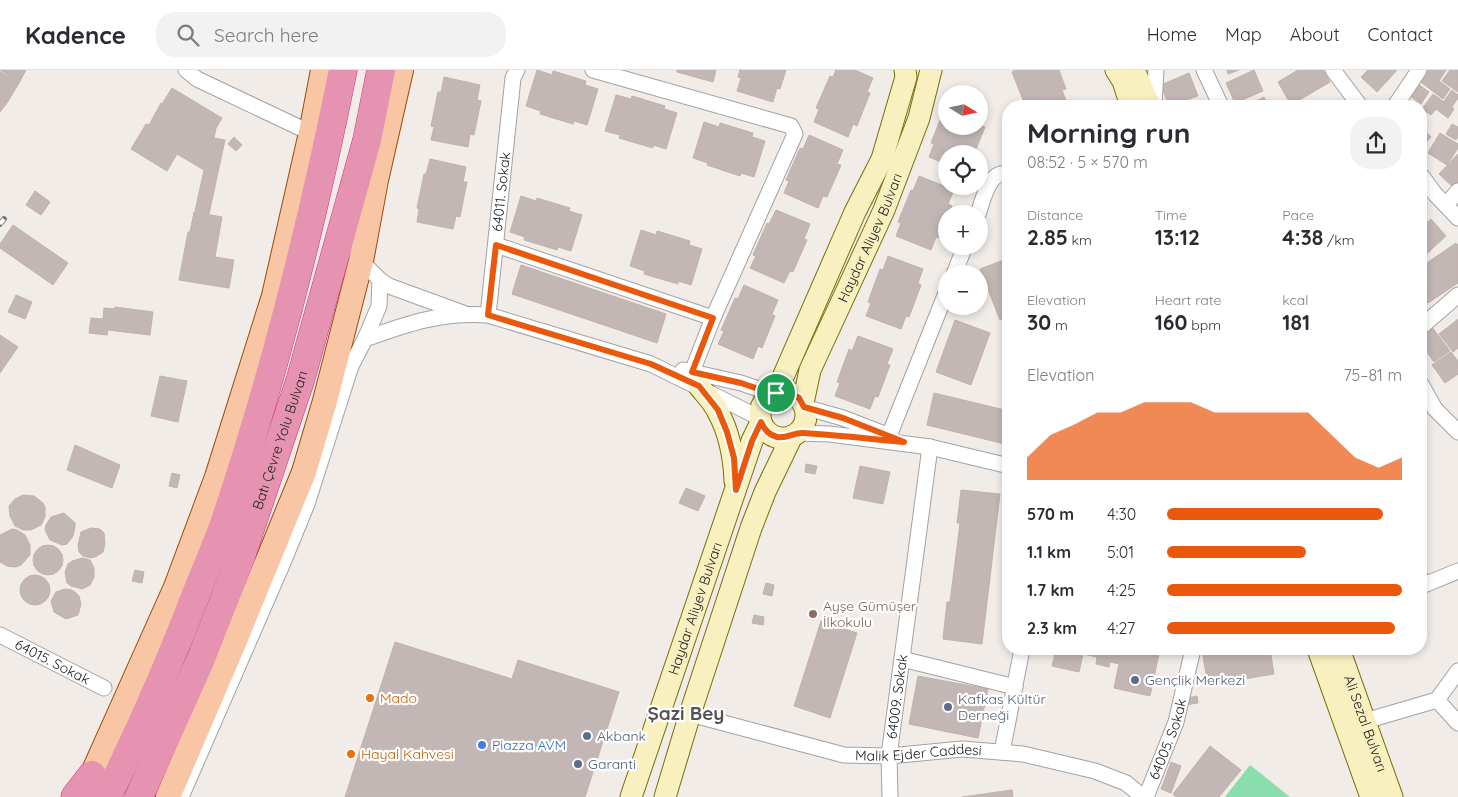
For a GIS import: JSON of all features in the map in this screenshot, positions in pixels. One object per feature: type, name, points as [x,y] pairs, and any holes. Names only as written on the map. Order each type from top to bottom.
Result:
[{"type":"highway","name":"Batı Çevre Yolu Bulvarı","points":[[75,797],[93,790],[124,763],[179,640],[223,527],[294,290],[330,138],[343,70]]},
{"type":"highway","name":"Batı Çevre Yolu Bulvarı","points":[[139,797],[200,660],[240,559],[300,381],[367,140],[381,70]]},
{"type":"main road","points":[[93,790],[176,587],[217,477],[274,296],[311,133],[323,70]]},
{"type":"main road","points":[[168,797],[304,472],[325,401],[361,261],[376,180],[401,70]]},
{"type":"main road","name":"Haydar Aliyev Bulvarı","points":[[775,393],[855,212],[882,159],[906,77],[905,70]]},
{"type":"main road","name":"Haydar Aliyev Bulvarı","points":[[803,405],[810,370],[884,210],[919,118],[931,70]]},
{"type":"main road","points":[[1116,70],[1123,81],[1129,100]]},
{"type":"main road","points":[[1134,70],[1147,100]]},
{"type":"main road","points":[[695,379],[718,410],[727,432],[734,458],[736,490]]},
{"type":"main road","points":[[788,392],[799,398],[803,405],[805,421],[794,434],[786,437],[773,435],[764,427],[761,420],[763,404],[775,393],[788,392]]},
{"type":"main road","name":"Haydar Aliyev Bulvarı","points":[[631,797],[752,441],[761,420]]},
{"type":"main road","name":"Haydar Aliyev Bulvarı","points":[[665,797],[690,714],[755,519],[765,492],[794,434]]},
{"type":"main road","name":"Ali Sezal Bulvarı","points":[[1320,655],[1371,797]]},
{"type":"main road","name":"Ali Sezal Bulvarı","points":[[1341,655],[1392,797]]},
{"type":"street","points":[[186,70],[197,79],[311,133]]},
{"type":"street","name":"64011. Sokak","points":[[488,315],[513,78],[517,70]]},
{"type":"street","points":[[593,70],[791,126],[795,134],[713,318],[695,379]]},
{"type":"street","points":[[1154,100],[1156,70]]},
{"type":"street","points":[[1204,70],[1218,100]]},
{"type":"street","points":[[1333,70],[1356,100]]},
{"type":"street","points":[[1399,100],[1420,70]]},
{"type":"street","points":[[982,205],[991,181],[996,175],[1002,174]]},
{"type":"street","points":[[1427,184],[1434,194],[1458,218]]},
{"type":"street","points":[[1446,205],[1458,191]]},
{"type":"street","points":[[496,245],[713,318]]},
{"type":"street","points":[[361,261],[380,280],[389,286],[464,314]]},
{"type":"street","points":[[181,797],[307,504],[351,366],[379,306],[380,280]]},
{"type":"street","points":[[1427,322],[1458,295]]},
{"type":"street","points":[[890,436],[938,313]]},
{"type":"street","points":[[365,339],[422,320],[464,314],[488,315],[695,379],[761,420]]},
{"type":"street","points":[[695,379],[741,383],[775,393]]},
{"type":"street","points":[[1427,395],[1435,409],[1458,432]]},
{"type":"street","points":[[803,405],[843,418],[904,442]]},
{"type":"street","points":[[794,434],[830,434],[904,442],[930,446],[1002,464]]},
{"type":"street","name":"64009. Sokak","points":[[890,797],[889,756],[930,446]]},
{"type":"street","points":[[1427,584],[1458,572]]},
{"type":"street","name":"64015. Sokak","points":[[0,635],[104,688]]},
{"type":"street","points":[[1002,752],[1021,655]]},
{"type":"street","name":"64005. Sokak","points":[[1144,797],[1176,722],[1192,655]]},
{"type":"street","points":[[902,659],[1015,687]]},
{"type":"street","points":[[1365,721],[1437,700],[1458,671]]},
{"type":"street","points":[[1437,700],[1458,723]]},
{"type":"street","name":"Malik Ejder Caddesi","points":[[690,714],[844,755],[889,756],[962,749],[1023,754],[1095,771],[1126,783],[1144,797]]},
{"type":"green space","points":[[1250,765],[1290,797],[1225,797]]},
{"type":"building","points":[[0,70],[26,70],[19,83]]},
{"type":"building","points":[[537,70],[552,75],[553,71],[586,81],[585,85],[598,89],[587,125],[574,121],[573,124],[540,114],[541,111],[526,106]]},
{"type":"building","points":[[677,70],[716,70],[713,82],[677,72]]},
{"type":"building","points":[[740,70],[786,70],[780,89],[777,88],[773,102],[737,91],[741,78],[738,77]]},
{"type":"building","points":[[836,70],[855,70],[873,78],[867,92],[870,93],[857,126],[853,124],[848,137],[814,122],[819,109],[816,108],[830,76],[833,77]]},
{"type":"building","points":[[1015,70],[1059,70],[1066,89],[1062,90],[1066,100],[1023,100],[1012,72]]},
{"type":"building","points":[[1227,70],[1239,70],[1228,74]]},
{"type":"building","points":[[1254,70],[1263,91],[1242,100],[1234,100],[1226,83]]},
{"type":"building","points":[[1298,70],[1323,70],[1330,82],[1299,100],[1288,100],[1278,82]]},
{"type":"building","points":[[1368,70],[1397,70],[1377,92],[1361,77]]},
{"type":"building","points":[[1426,70],[1446,70],[1439,81],[1450,89],[1443,99],[1418,80]]},
{"type":"building","points":[[1450,70],[1458,70],[1458,92],[1442,81]]},
{"type":"building","points":[[0,72],[19,83],[7,103],[0,98]]},
{"type":"building","points":[[1189,73],[1198,96],[1186,100],[1167,100],[1161,85]]},
{"type":"building","points":[[444,77],[480,85],[477,100],[481,101],[474,135],[470,134],[468,147],[431,140],[434,127],[431,126],[438,92],[441,92]]},
{"type":"building","points":[[1418,84],[1429,92],[1424,100],[1416,100],[1410,96]]},
{"type":"building","points":[[172,88],[222,118],[216,128],[214,138],[225,140],[209,214],[195,211],[204,170],[177,154],[167,171],[131,149],[146,124],[149,125]]},
{"type":"building","points":[[1452,90],[1458,95],[1458,98],[1452,107],[1444,101]]},
{"type":"building","points":[[1433,94],[1454,109],[1448,118],[1436,109],[1431,115],[1427,112],[1427,102]]},
{"type":"building","points":[[616,95],[631,99],[632,96],[665,106],[664,109],[677,113],[666,149],[653,145],[653,148],[619,138],[620,135],[605,131]]},
{"type":"building","points":[[0,98],[7,103],[0,112]]},
{"type":"building","points":[[704,122],[719,127],[720,123],[753,133],[752,137],[765,141],[754,177],[741,173],[740,176],[707,165],[708,163],[693,158]]},
{"type":"building","points":[[1452,124],[1458,127],[1456,140],[1446,134]]},
{"type":"building","points":[[938,125],[938,135],[982,135],[978,145],[938,145],[938,161],[929,157],[934,144],[931,143]]},
{"type":"building","points":[[1427,133],[1431,137],[1427,141]]},
{"type":"building","points":[[1440,133],[1458,144],[1458,148],[1447,165],[1428,153]]},
{"type":"building","points":[[809,135],[843,150],[837,164],[841,165],[827,197],[823,196],[818,208],[784,193],[789,181],[786,180],[800,148],[803,149]]},
{"type":"building","points":[[234,137],[242,145],[236,151],[228,144]]},
{"type":"building","points":[[1458,154],[1458,183],[1454,188],[1439,174]]},
{"type":"building","points":[[430,159],[466,167],[463,182],[467,182],[460,217],[456,216],[453,229],[417,222],[419,209],[417,208],[424,174],[426,174]]},
{"type":"building","points":[[919,176],[938,184],[938,195],[952,195],[948,204],[950,205],[938,205],[938,238],[936,237],[931,250],[896,236],[901,223],[898,222],[911,190],[913,191]]},
{"type":"building","points":[[35,191],[50,202],[41,215],[26,205]]},
{"type":"building","points":[[521,196],[536,201],[537,198],[570,208],[569,211],[582,215],[571,251],[558,247],[557,250],[524,240],[525,237],[510,232]]},
{"type":"building","points":[[776,210],[810,224],[804,239],[807,240],[793,272],[790,271],[784,283],[750,268],[756,256],[753,255],[767,223],[769,224]]},
{"type":"building","points":[[194,212],[222,217],[215,257],[234,260],[229,288],[179,280],[188,232],[190,232]]},
{"type":"building","points":[[1431,219],[1446,236],[1427,253],[1427,223]]},
{"type":"building","points":[[13,225],[68,263],[53,285],[0,248],[0,244]]},
{"type":"building","points":[[641,230],[656,235],[657,231],[690,241],[689,245],[702,249],[691,285],[678,281],[678,284],[644,274],[645,271],[630,266]]},
{"type":"building","points":[[1456,243],[1458,245],[1458,283],[1428,303],[1427,302],[1427,263]]},
{"type":"building","points":[[888,256],[923,269],[918,283],[921,285],[909,317],[906,316],[901,329],[866,316],[871,303],[868,302],[880,269],[883,270]]},
{"type":"building","points":[[1002,261],[1002,319],[1000,320],[988,289],[988,266]]},
{"type":"building","points":[[521,265],[666,314],[657,343],[512,294]]},
{"type":"building","points":[[744,285],[778,300],[772,314],[775,316],[762,348],[758,346],[753,359],[718,344],[724,331],[721,330],[735,298],[738,299]]},
{"type":"building","points":[[16,295],[32,302],[25,319],[8,312]]},
{"type":"building","points":[[115,307],[153,312],[150,335],[108,330],[107,335],[89,333],[91,318],[103,319],[104,308],[114,309]]},
{"type":"building","points":[[1458,319],[1458,348],[1453,352],[1439,334]]},
{"type":"building","points":[[955,320],[990,333],[971,385],[936,372]]},
{"type":"building","points":[[1432,327],[1450,351],[1434,362],[1427,352],[1427,331]]},
{"type":"building","points":[[0,335],[18,347],[0,373]]},
{"type":"building","points":[[858,336],[893,349],[887,364],[890,365],[878,397],[875,396],[870,409],[835,396],[840,383],[837,382],[849,349],[852,351]]},
{"type":"building","points":[[1451,352],[1458,361],[1458,374],[1445,383],[1432,365]]},
{"type":"building","points":[[160,376],[187,381],[178,422],[151,416]]},
{"type":"building","points":[[934,393],[1002,409],[1002,443],[927,425]]},
{"type":"building","points":[[75,445],[120,465],[112,488],[67,470]]},
{"type":"building","points":[[806,464],[817,466],[815,474],[805,472]]},
{"type":"building","points":[[860,466],[890,472],[883,504],[853,498]]},
{"type":"building","points":[[172,473],[180,475],[177,488],[169,486]]},
{"type":"building","points":[[686,488],[705,496],[698,511],[679,503]]},
{"type":"building","points":[[961,490],[1000,494],[982,644],[943,639],[947,602],[950,602],[960,523],[957,523]]},
{"type":"building","points":[[23,495],[34,496],[45,507],[45,517],[41,525],[31,530],[23,530],[15,526],[10,516],[9,506],[15,499]]},
{"type":"building","points":[[64,513],[75,523],[75,527],[73,536],[67,544],[62,545],[50,540],[45,530],[51,517]]},
{"type":"building","points":[[91,528],[100,529],[104,533],[105,544],[103,552],[91,558],[83,556],[79,552],[78,545],[81,532]]},
{"type":"building","points":[[12,529],[25,535],[30,545],[30,555],[21,565],[16,567],[7,566],[0,562],[0,535]]},
{"type":"building","points":[[48,545],[59,549],[63,560],[59,571],[48,575],[37,571],[33,560],[37,549]]},
{"type":"building","points":[[82,558],[90,560],[94,568],[94,577],[90,585],[82,589],[67,583],[65,572],[68,564]]},
{"type":"building","points":[[135,570],[144,572],[142,583],[132,581]]},
{"type":"building","points":[[35,575],[46,579],[50,590],[46,601],[35,605],[24,601],[20,590],[24,579]]},
{"type":"building","points":[[766,583],[774,585],[772,596],[763,594]]},
{"type":"building","points":[[65,589],[75,592],[79,596],[81,604],[78,615],[66,619],[54,612],[51,601],[56,592]]},
{"type":"building","points":[[754,615],[764,617],[763,625],[752,623]]},
{"type":"building","points":[[821,621],[857,633],[830,718],[794,706]]},
{"type":"building","name":"Piazza AVM","points":[[395,642],[512,679],[518,660],[619,692],[585,797],[345,797]]},
{"type":"building","name":"Gençlik Merkezi","points":[[1055,655],[1083,655],[1079,672],[1052,666]]},
{"type":"building","name":"Gençlik Merkezi","points":[[1088,655],[1159,655],[1150,696],[1114,688],[1119,664],[1110,662],[1109,667],[1096,664],[1097,657]]},
{"type":"building","points":[[1203,655],[1271,655],[1274,674],[1208,685]]},
{"type":"building","name":"Kafkas Kültür Derneği","points":[[918,676],[988,689],[978,738],[909,724]]},
{"type":"building","points":[[1197,696],[1198,703],[1184,705],[1183,699]]},
{"type":"building","points":[[1210,746],[1241,770],[1219,797],[1176,797],[1173,794]]},
{"type":"building","points":[[1171,762],[1181,766],[1171,793],[1161,789]]},
{"type":"building","points":[[1012,790],[1013,797],[962,797]]},
{"type":"railway","points":[[0,224],[4,219]]},
{"type":"place","name":"Ayşe Gümüşer İlkokulu","points":[[813,614]]},
{"type":"place","name":"Gençlik Merkezi","points":[[1135,680]]},
{"type":"place","name":"Mado","points":[[370,698]]},
{"type":"place","name":"Kafkas Kültür Derneği","points":[[948,707]]},
{"type":"place","name":"Akbank","points":[[587,736]]},
{"type":"place","name":"Piazza AVM","points":[[482,745]]},
{"type":"place","name":"Hayal Kahvesi","points":[[351,754]]},
{"type":"place","name":"Garanti","points":[[578,764]]},
{"type":"district","name":"Şazi Bey","points":[[686,713]]},
{"type":"route","points":[[496,245],[713,318],[692,372],[741,383],[773,394],[776,393],[788,392],[799,398],[804,407],[843,418],[904,442],[830,434],[797,433],[792,436],[779,437],[768,432],[761,422],[752,441],[736,490],[734,458],[727,432],[718,410],[699,386],[651,364],[488,315],[496,245]]}]
